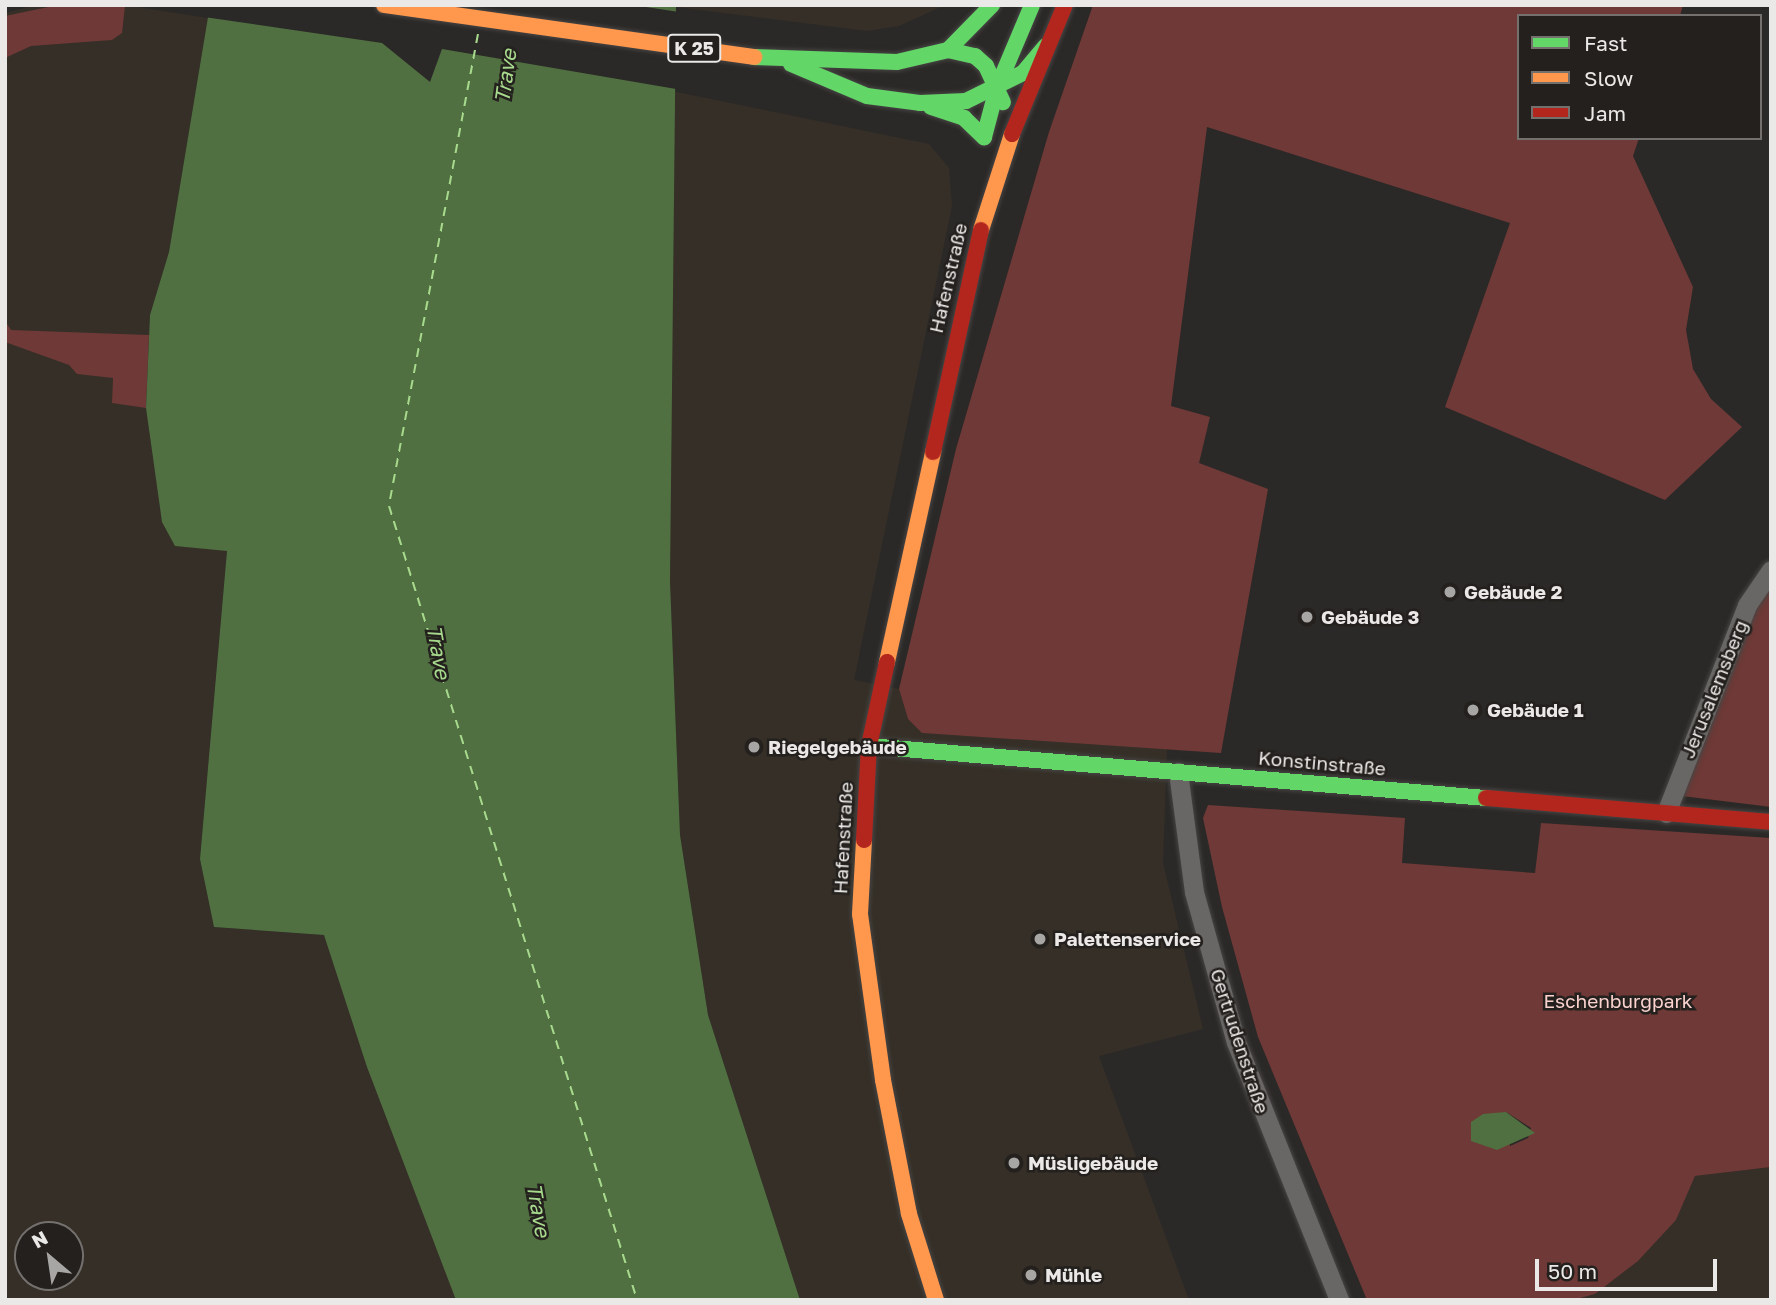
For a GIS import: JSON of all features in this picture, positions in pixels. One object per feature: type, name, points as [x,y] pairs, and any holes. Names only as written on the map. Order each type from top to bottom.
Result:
[{"type":"main road","name":"K 25","points":[[384,5],[787,62],[897,62],[948,50]]},
{"type":"main road","points":[[948,50],[992,5]]},
{"type":"main road","name":"Hafenstraße","points":[[984,215],[984,150],[997,88],[1032,5]]},
{"type":"main road","name":"Hafenstraße","points":[[936,1300],[906,1202],[860,915],[869,746],[984,215],[1012,134],[1065,5]]},
{"type":"main road","name":"K 25","points":[[787,62],[867,96],[920,103],[966,101],[1023,73],[1046,46]]},
{"type":"main road","points":[[948,50],[975,56],[997,88],[1012,134]]},
{"type":"main road","name":"K 25","points":[[920,103],[964,118],[984,150]]},
{"type":"main road","name":"Konstinstraße","points":[[869,746],[1771,822]]},
{"type":"street","name":"Jerusalemsberg","points":[[1667,813],[1747,606],[1771,570]]},
{"type":"street","name":"Gertrudenstraße","points":[[1178,772],[1194,892],[1236,1042],[1339,1300]]},
{"type":"shaded area","points":[[35,5],[124,5],[208,18],[169,252],[150,315],[146,408],[162,521],[175,546],[227,550],[200,859],[214,927],[324,935],[459,1300],[5,1300],[5,13]]},
{"type":"shaded area","points":[[945,5],[899,26],[867,31],[676,7]]},
{"type":"shaded area","points":[[672,91],[929,144],[949,168],[952,206],[854,680],[899,689],[908,719],[922,733],[1167,749],[1163,863],[1203,1029],[1099,1056],[1189,1300],[800,1300],[708,1015],[680,835],[670,581]]},
{"type":"shaded area","points":[[1771,1167],[1771,1300],[1573,1300],[1595,1294],[1638,1261],[1676,1220],[1695,1176]]},
{"type":"green space","points":[[58,5],[125,6],[122,33],[112,40],[31,46],[5,58],[5,16]]},
{"type":"green space","points":[[1093,5],[1683,5],[1681,14],[1517,14],[1517,140],[1638,140],[1633,156],[1693,287],[1686,330],[1693,369],[1711,399],[1742,427],[1665,500],[1445,407],[1510,223],[1207,127],[1171,406],[1210,417],[1199,463],[1268,489],[1221,753],[922,733],[908,719],[899,689],[956,449],[1049,132]]},
{"type":"green space","points":[[5,321],[11,330],[149,335],[146,408],[112,403],[113,378],[77,374],[69,365],[5,342]]},
{"type":"green space","points":[[1771,581],[1771,807],[1682,796],[1750,607]]},
{"type":"green space","name":"Eschenburgpark","points":[[1208,805],[1405,818],[1402,863],[1535,873],[1541,823],[1771,838],[1771,1167],[1695,1176],[1676,1220],[1638,1261],[1595,1294],[1573,1300],[1367,1300],[1258,1037],[1222,907],[1203,818]],"holes":[[[1506,1112],[1531,1128],[1528,1138],[1510,1146]]]},
{"type":"water","name":"Trave","points":[[210,5],[676,5],[670,581],[680,835],[708,1015],[800,1300],[456,1300],[367,1067],[324,935],[214,927],[200,859],[227,551],[175,546],[162,522],[146,408],[150,315],[169,252]]},
{"type":"water","points":[[1506,1112],[1535,1133],[1497,1150],[1471,1141],[1471,1122],[1483,1114]]},
{"type":"pier","points":[[206,5],[633,5],[679,12],[676,89],[442,49],[430,82],[382,43],[204,17]]},
{"type":"ferry route","points":[[478,34],[389,506],[637,1300]]},
{"type":"traffic: fast","points":[[754,57],[897,62],[948,50],[992,5]]},
{"type":"traffic: fast","points":[[931,107],[964,118],[984,137],[997,88],[1032,5]]},
{"type":"traffic: fast","points":[[791,64],[867,96],[920,103],[966,101],[1023,73],[1046,46]]},
{"type":"traffic: fast","points":[[948,50],[975,56],[986,66],[1003,102]]},
{"type":"traffic: fast","points":[[869,746],[1486,798]]},
{"type":"traffic: slow","points":[[384,5],[754,57]]},
{"type":"traffic: slow","points":[[981,230],[1012,134]]},
{"type":"traffic: slow","points":[[887,662],[933,452]]},
{"type":"traffic: slow","points":[[864,840],[860,914],[883,1080],[909,1214],[936,1300]]},
{"type":"traffic: jam","points":[[1012,134],[1065,5]]},
{"type":"traffic: jam","points":[[933,452],[981,230]]},
{"type":"traffic: jam","points":[[864,840],[869,746],[887,662]]},
{"type":"traffic: jam","points":[[1486,798],[1771,822]]},
{"type":"place","name":"Gebäude 2","points":[[1450,592]]},
{"type":"place","name":"Gebäude 3","points":[[1307,617]]},
{"type":"place","name":"Gebäude 1","points":[[1473,710]]},
{"type":"place","name":"Riegelgebäude","points":[[754,747]]},
{"type":"place","name":"Palettenservice","points":[[1040,939]]},
{"type":"place","name":"Müsligebäude","points":[[1014,1163]]},
{"type":"place","name":"Mühle","points":[[1031,1275]]}]
